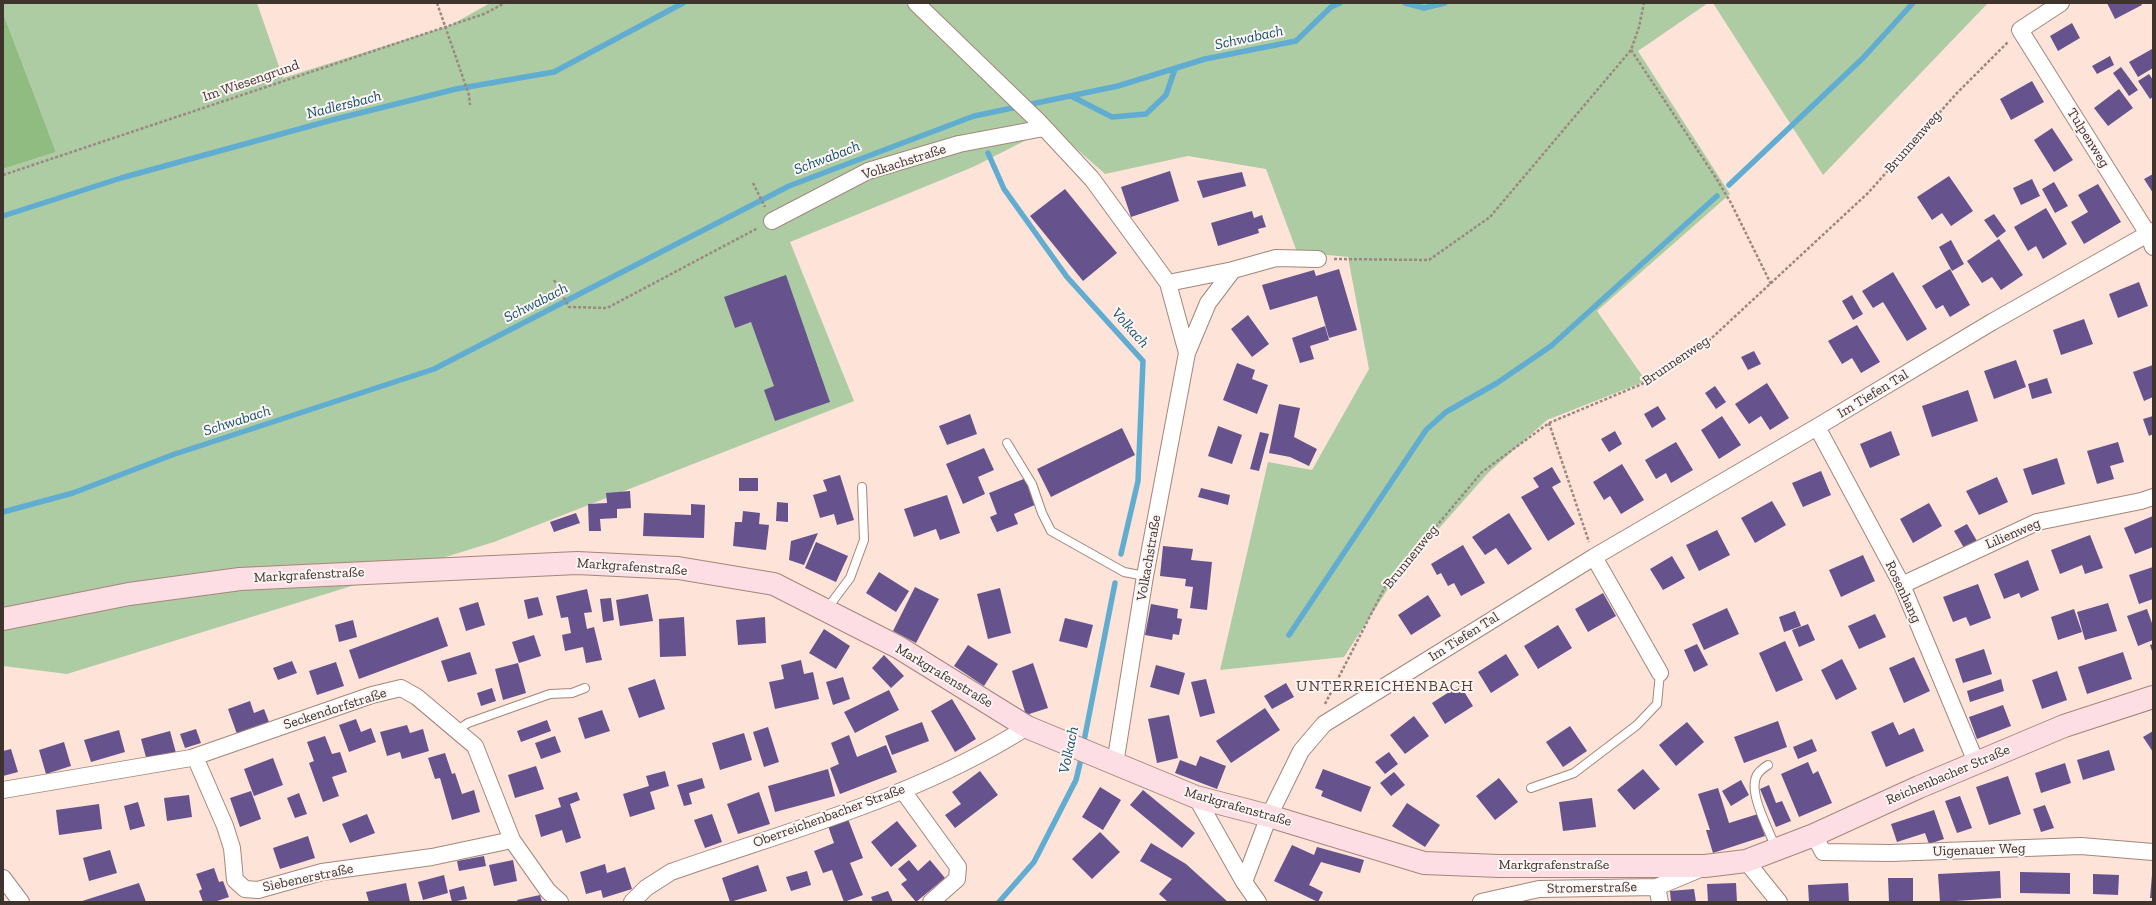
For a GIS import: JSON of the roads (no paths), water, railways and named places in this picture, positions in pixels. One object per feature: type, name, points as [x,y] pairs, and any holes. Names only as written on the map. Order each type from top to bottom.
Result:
[{"type":"main road","name":"Markgrafenstraße","points":[[3,619],[129,594],[240,579],[577,563],[678,568],[774,584],[898,647],[1027,727],[1196,797],[1269,816],[1424,862],[1499,866],[1705,866],[1746,861]]},
{"type":"main road","name":"Reichenbacher Straße","points":[[1746,861],[1814,835],[1976,762],[2064,726],[2153,697]]},
{"type":"street","name":"Volkachstraße","points":[[916,3],[1006,90],[1092,179],[1168,283],[1187,353]]},
{"type":"street","name":"Tulpenweg","points":[[2061,3],[2020,30],[2151,237]]},
{"type":"street","name":"Volkachstraße","points":[[768,215],[868,171],[959,144],[1041,125]]},
{"type":"street","name":"Im Tiefen Tal","points":[[1244,882],[1269,816],[1301,751],[1324,724],[1594,557],[1818,427],[1992,322],[2151,237]]},
{"type":"street","points":[[1168,283],[1233,270],[1276,258],[1318,259]]},
{"type":"street","name":"Volkachstraße","points":[[1110,762],[1187,353],[1208,303],[1233,270]]},
{"type":"street","name":"Rosenhang","points":[[1818,427],[1902,585],[1976,762]]},
{"type":"street","name":"Lilienweg","points":[[1902,585],[2037,522],[2141,501],[2153,496]]},
{"type":"street","points":[[1594,557],[1660,673]]},
{"type":"street","name":"Seckendorfstraße","points":[[3,790],[195,757],[372,695],[401,688],[417,697],[475,746],[512,840],[548,891],[560,902]]},
{"type":"street","name":"Oberreichenbacher Straße","points":[[632,902],[646,888],[671,872],[903,791],[1003,742],[1027,727]]},
{"type":"street","name":"Siebenerstraße","points":[[195,757],[225,826],[232,848],[236,880],[245,889],[258,890],[322,872],[432,857],[512,840]]},
{"type":"street","points":[[903,791],[958,867],[957,879],[931,902]]},
{"type":"street","points":[[1196,797],[1244,882],[1258,902]]},
{"type":"street","name":"Uigenauer Weg","points":[[1814,835],[1823,852],[1890,853],[2081,846],[2153,852]]},
{"type":"street","points":[[1746,861],[1779,902]]},
{"type":"street","name":"Stromerstraße","points":[[1481,902],[1516,898],[1539,889],[1658,894],[1705,866]]},
{"type":"street","points":[[3,878],[21,902]]},
{"type":"lane","points":[[1007,443],[1032,484],[1042,513],[1051,531],[1124,572],[1145,576]]},
{"type":"lane","points":[[826,610],[850,578],[864,540],[862,487]]},
{"type":"lane","points":[[1531,788],[1574,773],[1637,724],[1657,704],[1660,673]]},
{"type":"lane","points":[[456,731],[468,723],[550,694],[572,693],[586,688]]},
{"type":"lane","points":[[1768,765],[1759,771],[1755,781],[1755,793],[1776,849]]},
{"type":"waterway","name":"Nadlersbach","points":[[3,216],[121,178],[332,120],[456,89],[554,72],[683,3]]},
{"type":"waterway","name":"Schwabach","points":[[3,512],[73,493],[172,455],[434,369],[789,186],[974,116],[1118,86],[1205,59],[1296,41],[1331,7],[1340,3]]},
{"type":"waterway","name":"Schwabach","points":[[1405,3],[1424,8],[1445,3]]},
{"type":"waterway","points":[[1729,185],[1863,58],[1913,3]]},
{"type":"waterway","name":"Schwabach","points":[[1071,96],[1112,117],[1146,114],[1166,95],[1175,69]]},
{"type":"waterway","name":"Volkach","points":[[988,153],[1004,189],[1067,277],[1143,361],[1138,481],[1121,554]]},
{"type":"waterway","points":[[1289,635],[1426,430],[1446,412],[1497,383],[1551,346],[1717,196]]},
{"type":"waterway","name":"Volkach","points":[[1083,746],[1115,583]]},
{"type":"waterway","name":"Volkach","points":[[999,902],[1034,862],[1076,780],[1082,755]]},
{"type":"district","name":"UNTERREICHENBACH","points":[[1385,686]]}]
